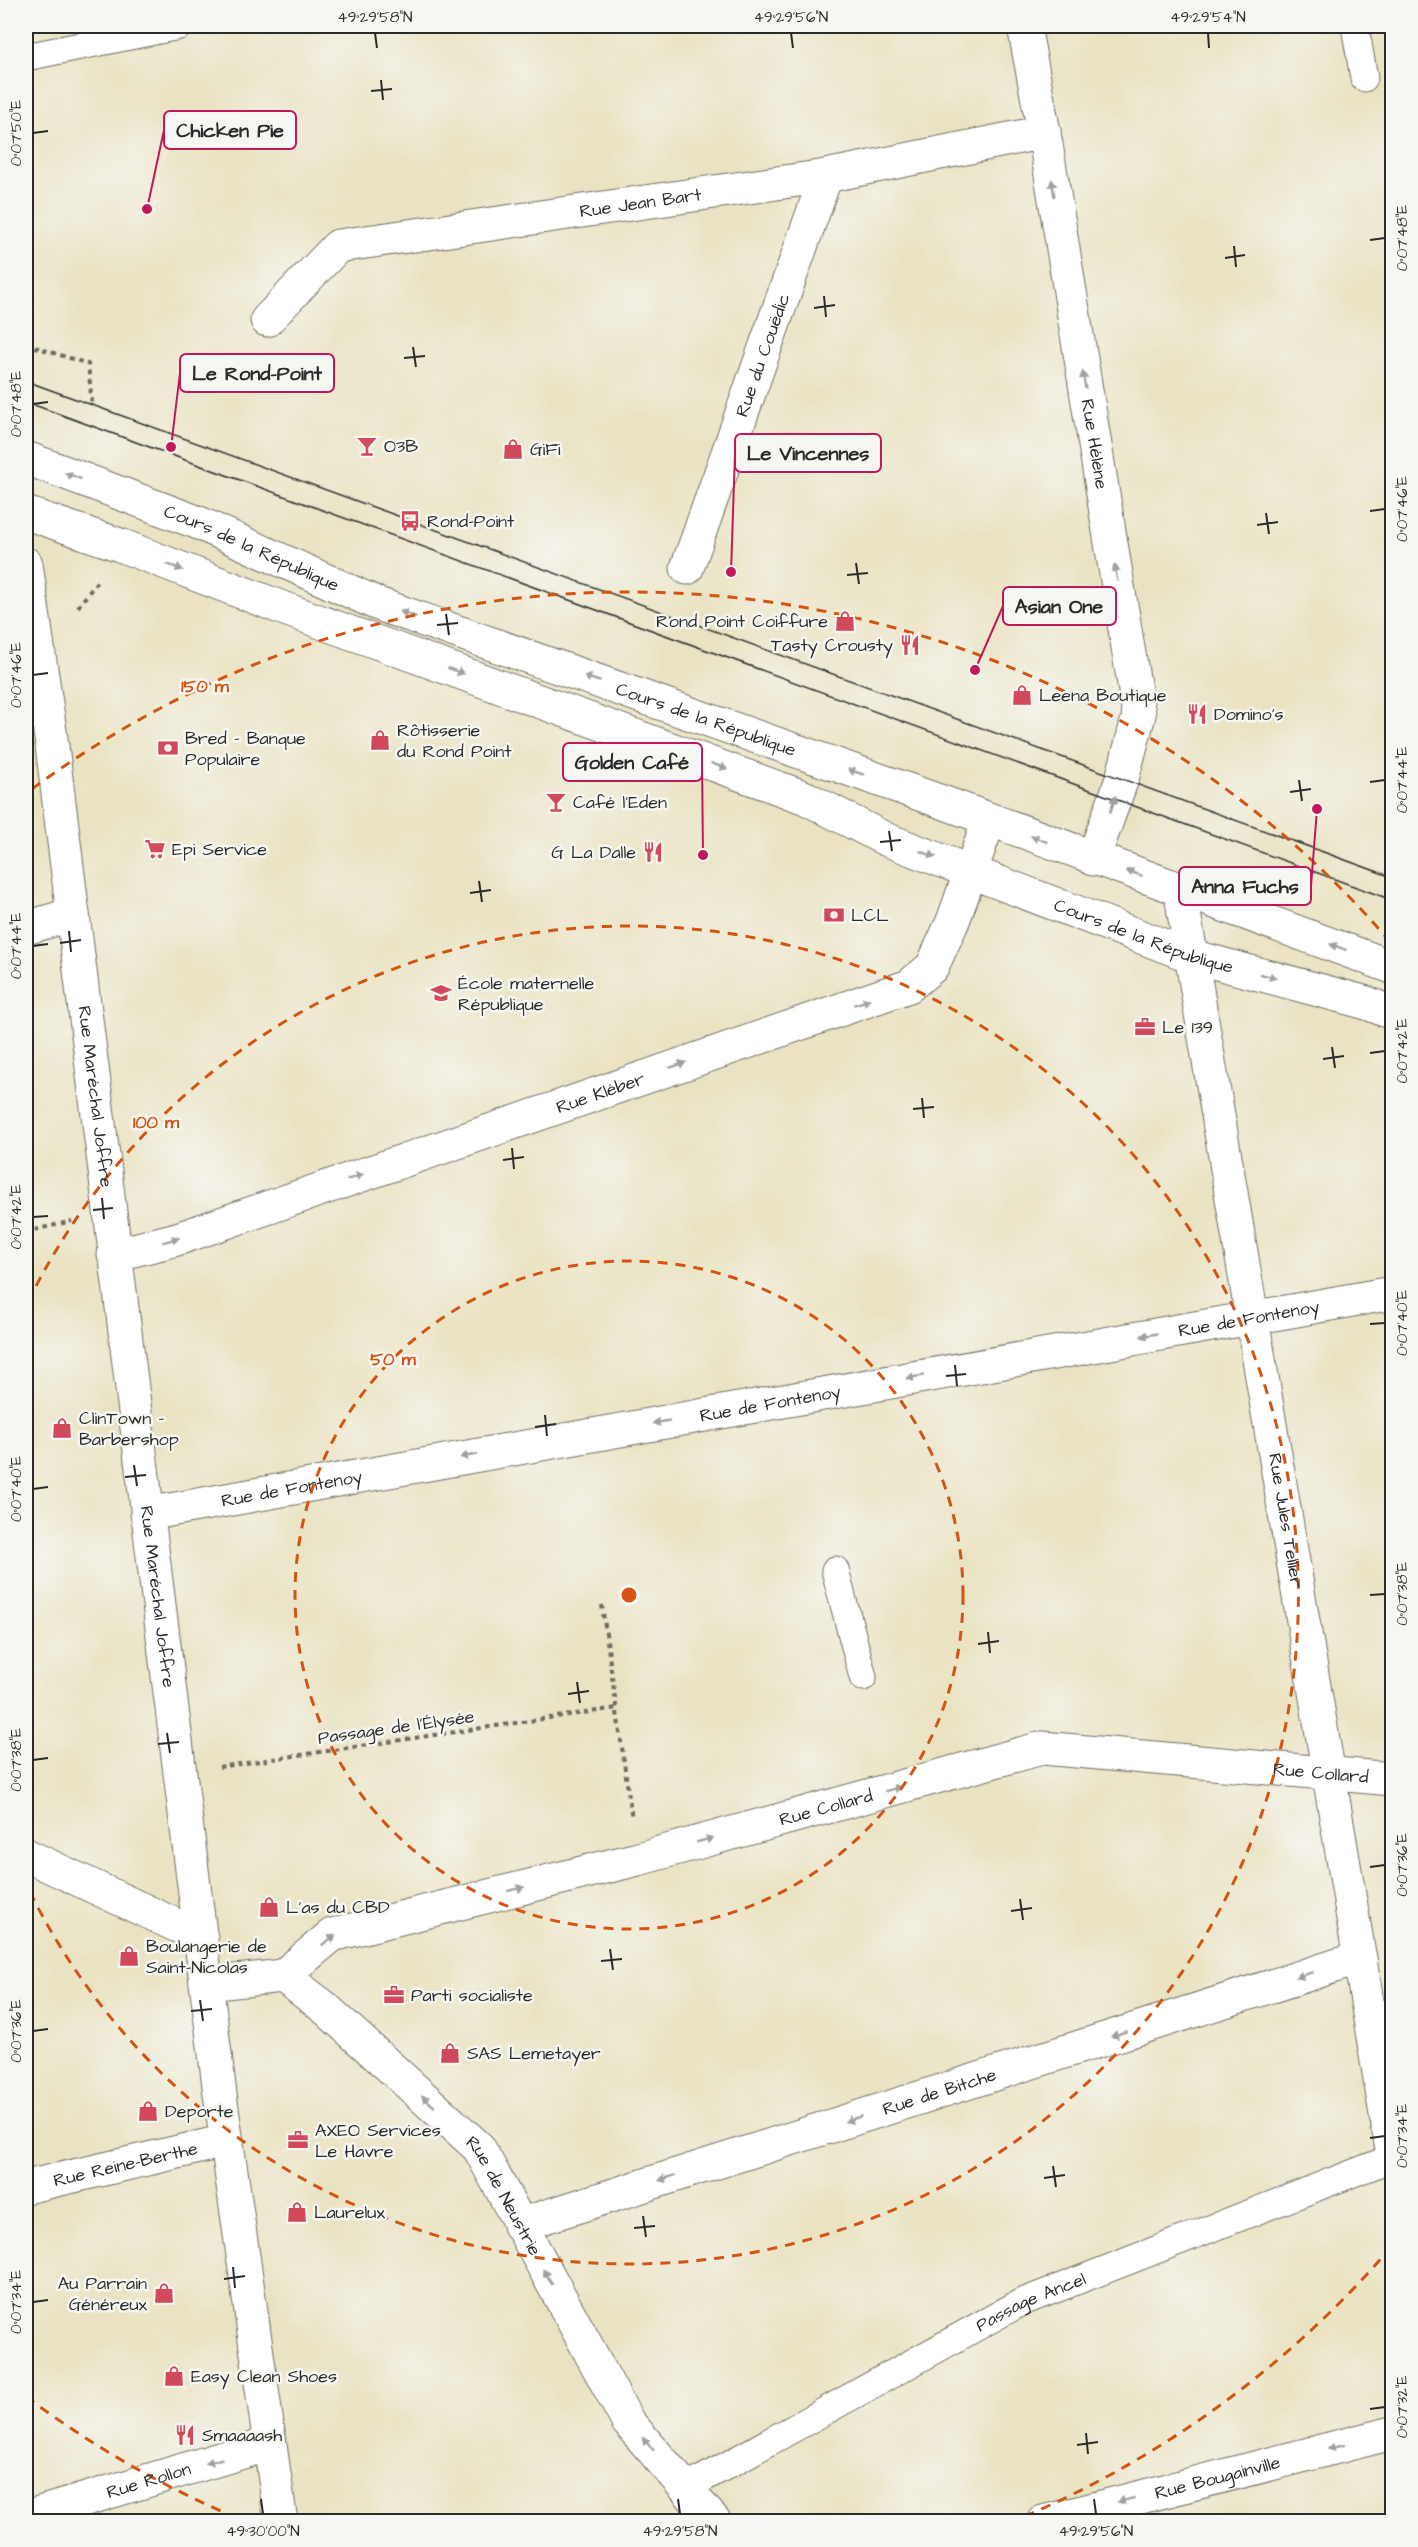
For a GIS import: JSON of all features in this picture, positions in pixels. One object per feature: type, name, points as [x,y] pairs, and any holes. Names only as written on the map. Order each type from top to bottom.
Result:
[{"type":"street","name":"Rue Hélène","points":[[1024,26],[1044,132],[1139,715],[1119,789],[1094,859]]},
{"type":"street","name":"Rue Jean Bart","points":[[267,320],[338,246],[826,176],[1044,132]]},
{"type":"street","name":"Rue du Couëdic","points":[[687,568],[826,176]]},
{"type":"street","name":"Cours de la République","points":[[26,458],[199,523],[378,604],[989,820],[1392,967]]},
{"type":"street","name":"Cours de la République","points":[[26,513],[120,545],[285,609],[806,798],[885,839],[1191,956],[1367,1003],[1392,1012]]},
{"type":"street","name":"Rue Maréchal Joffre","points":[[26,564],[51,738],[226,2141],[281,2522]]},
{"type":"street","name":"Rue Kléber","points":[[114,1255],[177,1239],[909,986],[932,967],[953,921],[989,820]]},
{"type":"street","name":"Rue Jules Tellier","points":[[1180,889],[1392,2150]]},
{"type":"street","points":[[26,928],[73,914]]},
{"type":"street","name":"Rue de Fontenoy","points":[[147,1514],[1392,1293]]},
{"type":"street","name":"Rue Collard","points":[[283,1976],[332,1935],[638,1859],[1042,1748],[1392,1779]]},
{"type":"street","points":[[26,1855],[201,1937]]},
{"type":"street","name":"Rue de Bitche","points":[[519,2225],[1360,1958]]},
{"type":"street","points":[[206,1984],[283,1976]]},
{"type":"street","name":"Rue de Neustrie","points":[[283,1976],[324,2007],[479,2148],[628,2422],[715,2522]]},
{"type":"street","name":"Rue Reine-Berthe","points":[[26,2187],[226,2141]]},
{"type":"street","name":"Rue Bougainville","points":[[1043,2522],[1392,2433]]},
{"type":"street","name":"Rue Rollon","points":[[26,2517],[270,2444]]},
{"type":"lane","points":[[26,57],[180,26]]},
{"type":"lane","points":[[1355,26],[1364,78]]},
{"type":"lane","points":[[835,1569],[863,1677]]},
{"type":"lane","name":"Passage Ancel","points":[[686,2488],[1020,2303],[1392,2158]]},
{"type":"path","points":[[26,344],[88,364],[92,405]]},
{"type":"path","points":[[78,607],[102,576]]},
{"type":"path","points":[[26,1232],[109,1213]]},
{"type":"path","points":[[602,1605],[638,1859]]},
{"type":"path","name":"Passage de l'Élysée","points":[[180,1773],[617,1708]]},
{"type":"tram line","points":[[26,381],[1392,877]]},
{"type":"tram line","points":[[26,402],[1392,900]]},
{"type":"place","name":"Chicken Pie","points":[[147,209]]},
{"type":"place","name":"O3B","points":[[367,446]]},
{"type":"place","name":"Le Rond-Point","points":[[171,447]]},
{"type":"place","name":"GiFi","points":[[513,449]]},
{"type":"place","name":"Rond-Point","points":[[410,521]]},
{"type":"place","name":"Le Vincennes","points":[[731,572]]},
{"type":"place","name":"Rond Point Coiffure","points":[[845,621]]},
{"type":"place","name":"Tasty Crousty","points":[[910,645]]},
{"type":"place","name":"Asian One","points":[[975,670]]},
{"type":"place","name":"Leena Boutique","points":[[1022,695]]},
{"type":"place","name":"Domino's","points":[[1197,714]]},
{"type":"place","name":"Rôtisserie du Rond Point","points":[[380,740]]},
{"type":"place","name":"Bred - Banque Populaire","points":[[168,748]]},
{"type":"place","name":"Café l'Eden","points":[[556,802]]},
{"type":"place","name":"Anna Fuchs","points":[[1317,809]]},
{"type":"place","name":"Epi Service","points":[[155,849]]},
{"type":"place","name":"G La Dalle","points":[[653,852]]},
{"type":"place","name":"Golden Café","points":[[703,855]]},
{"type":"place","name":"LCL","points":[[834,915]]},
{"type":"place","name":"École maternelle République","points":[[441,993]]},
{"type":"place","name":"Le 139","points":[[1145,1027]]},
{"type":"place","name":"ClinTown - Barbershop","points":[[62,1428]]},
{"type":"place","name":"L'as du CBD","points":[[269,1907]]},
{"type":"place","name":"Boulangerie de Saint-Nicolas","points":[[129,1956]]},
{"type":"place","name":"Parti socialiste","points":[[394,1995]]},
{"type":"place","name":"SAS Lemetayer","points":[[450,2053]]},
{"type":"place","name":"Deporte","points":[[148,2111]]},
{"type":"place","name":"AXEO Services Le Havre","points":[[298,2140]]},
{"type":"place","name":"Laurelux","points":[[297,2212]]},
{"type":"place","name":"Au Parrain Généreux","points":[[164,2293]]},
{"type":"place","name":"Easy Clean Shoes","points":[[174,2376]]},
{"type":"place","name":"Smaaaash","points":[[185,2435]]}]
